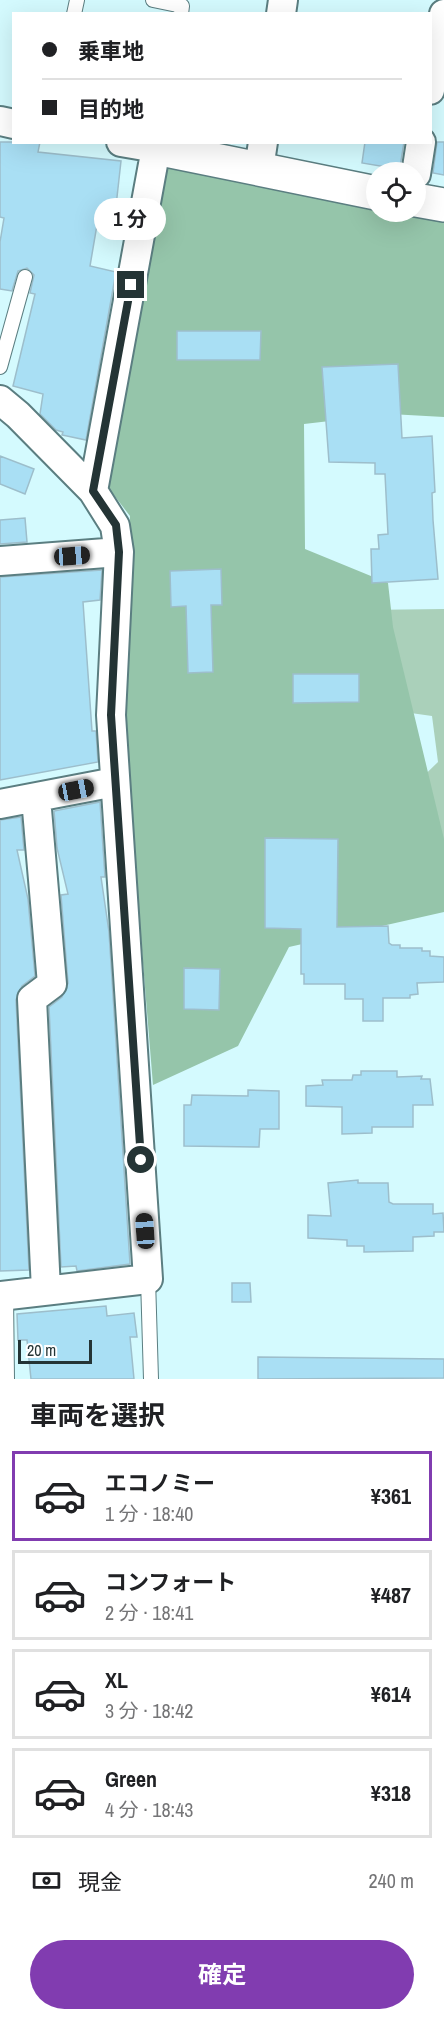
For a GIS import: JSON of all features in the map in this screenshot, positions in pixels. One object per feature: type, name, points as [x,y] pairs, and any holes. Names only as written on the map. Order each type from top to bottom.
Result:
[{"type":"street","points":[[432,79],[444,14]]},
{"type":"street","points":[[418,162],[421,144]]},
{"type":"street","points":[[93,491],[157,145],[261,156],[366,190]]},
{"type":"street","points":[[426,202],[444,205]]},
{"type":"street","points":[[0,400],[18,415],[93,491],[116,525],[119,552],[111,715],[148,1279],[3,1295]]},
{"type":"street","points":[[0,561],[119,552]]},
{"type":"street","points":[[0,804],[115,782]]},
{"type":"street","points":[[36,798],[52,984],[32,999],[46,1290]]},
{"type":"lane","points":[[153,0],[182,6],[181,12]]},
{"type":"lane","points":[[0,367],[25,277]]},
{"type":"lane","points":[[148,1279],[151,1379]]},
{"type":"lane","points":[[3,1295],[7,1379]]},
{"type":"green space","points":[[166,167],[366,204],[366,222],[426,222],[426,215],[444,218],[444,417],[390,414],[304,424],[305,549],[388,583],[393,627],[444,839],[444,912],[289,947],[238,1046],[153,1085],[122,706],[130,516],[100,477]]},
{"type":"green space","points":[[444,609],[444,894],[367,831],[438,762],[432,716],[326,701],[364,610]]},
{"type":"building","points":[[0,142],[40,144],[38,152],[121,161],[115,215],[99,213],[90,266],[116,272],[86,440],[62,435],[63,432],[56,430],[40,414],[43,394],[13,386],[35,294],[30,293],[34,275],[27,268],[18,271],[12,291],[0,289],[0,242],[4,218],[0,217]]},
{"type":"building","points":[[437,142],[444,142],[444,175],[433,173]]},
{"type":"building","points":[[365,144],[404,144],[401,162],[362,163]]},
{"type":"building","points":[[177,331],[261,331],[260,360],[177,360]]},
{"type":"building","points":[[398,364],[402,438],[432,436],[435,492],[432,493],[433,520],[438,579],[372,583],[371,549],[379,549],[378,535],[388,534],[385,474],[375,474],[375,463],[329,462],[322,367]]},
{"type":"building","points":[[0,456],[34,469],[25,494],[0,484]]},
{"type":"building","points":[[25,518],[27,542],[0,544],[0,520]]},
{"type":"building","points":[[221,569],[222,605],[211,605],[213,672],[188,673],[186,606],[171,607],[170,571]]},
{"type":"building","points":[[102,570],[100,600],[83,602],[92,731],[96,731],[98,762],[0,780],[0,577]]},
{"type":"building","points":[[293,674],[359,674],[359,702],[293,703]]},
{"type":"building","points":[[100,802],[105,877],[101,877],[109,932],[130,1264],[77,1271],[76,1266],[61,1267],[49,1007],[62,997],[68,983],[61,895],[68,894],[57,848],[54,811]]},
{"type":"building","points":[[21,817],[24,850],[17,850],[28,899],[35,976],[22,986],[16,1000],[29,1270],[0,1271],[0,820]]},
{"type":"building","points":[[265,838],[338,839],[337,927],[388,926],[389,943],[392,945],[400,945],[400,948],[422,948],[422,951],[430,951],[430,956],[444,957],[444,982],[417,983],[418,994],[410,995],[410,998],[383,998],[383,1021],[363,1021],[363,999],[345,999],[345,984],[304,984],[304,974],[301,974],[301,929],[265,928]]},
{"type":"building","points":[[184,968],[220,969],[219,1010],[184,1009]]},
{"type":"building","points":[[361,1071],[397,1071],[397,1077],[422,1076],[421,1079],[430,1079],[433,1105],[413,1105],[413,1127],[372,1127],[372,1133],[342,1134],[342,1107],[306,1106],[306,1086],[323,1085],[322,1080],[352,1080],[353,1075],[361,1075]]},
{"type":"building","points":[[248,1090],[279,1091],[279,1129],[260,1129],[259,1147],[184,1146],[184,1105],[191,1105],[192,1095],[248,1096]]},
{"type":"building","points":[[358,1180],[358,1183],[388,1183],[389,1202],[393,1204],[433,1204],[433,1214],[443,1213],[444,1232],[434,1232],[434,1236],[413,1237],[413,1251],[364,1252],[364,1246],[347,1246],[347,1240],[308,1238],[308,1215],[331,1216],[328,1183]]},
{"type":"building","points":[[232,1283],[250,1283],[251,1302],[232,1302]]},
{"type":"building","points":[[106,1306],[107,1316],[134,1313],[137,1337],[130,1337],[134,1379],[31,1379],[27,1340],[18,1340],[17,1314]]},
{"type":"building","points":[[258,1357],[444,1359],[444,1378],[258,1379]]},
{"type":"route","points":[[131,285],[93,491],[116,525],[119,552],[111,715],[141,1160]]}]
